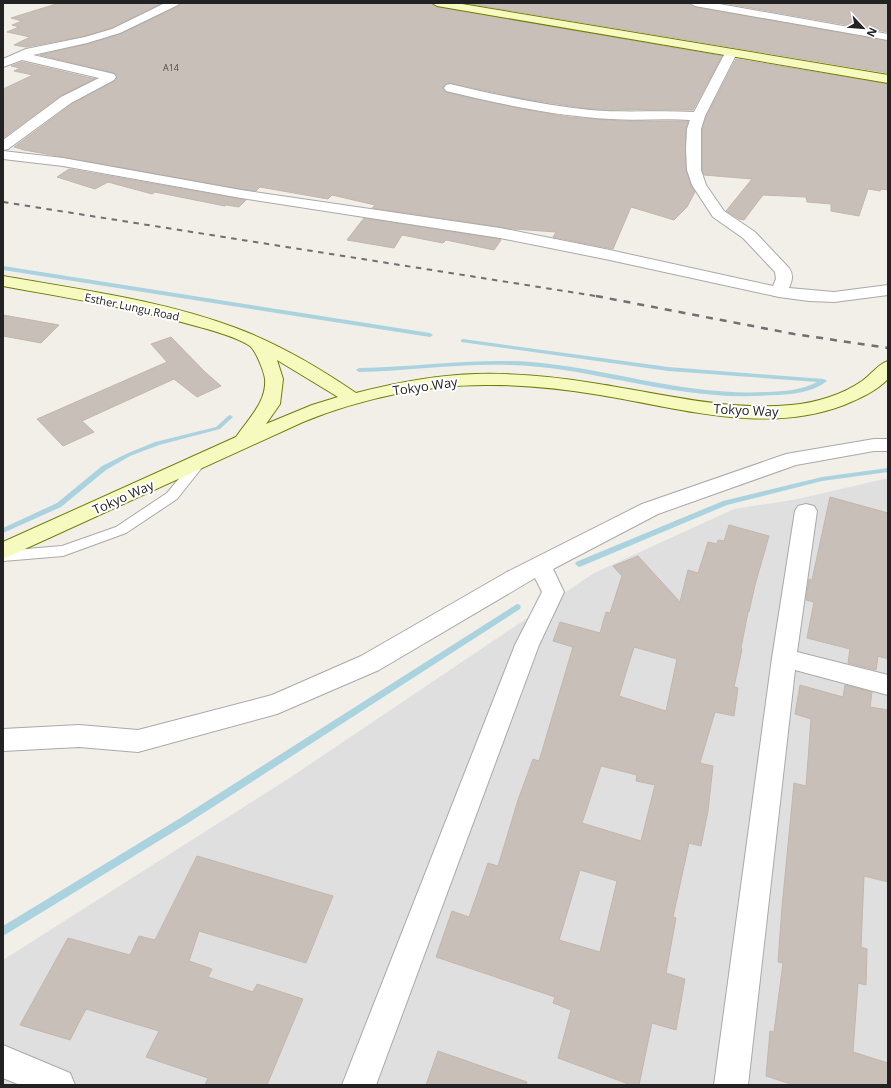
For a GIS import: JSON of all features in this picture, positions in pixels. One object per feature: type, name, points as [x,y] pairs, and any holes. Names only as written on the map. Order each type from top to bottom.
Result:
[{"type":"street","points":[[3,63],[51,47],[103,35],[122,28],[174,3]]},
{"type":"street","points":[[437,3],[888,79]]},
{"type":"street","points":[[695,3],[888,37]]},
{"type":"street","points":[[731,53],[698,116],[694,129],[694,170],[699,185],[718,214],[749,235],[783,271],[784,279],[779,292]]},
{"type":"street","points":[[3,146],[66,100],[110,76],[22,56]]},
{"type":"street","points":[[450,88],[510,101],[583,113],[634,116],[698,116]]},
{"type":"street","points":[[3,155],[62,161],[214,189],[310,205],[386,214],[500,234],[572,247],[779,292],[834,297],[888,290]]},
{"type":"street","name":"Esther Lungu Road","points":[[3,281],[168,313],[213,326],[290,359],[318,374],[354,399]]},
{"type":"street","points":[[244,441],[270,404],[274,379],[268,360],[258,344]]},
{"type":"street","name":"Tokyo Way","points":[[3,551],[313,411],[354,399],[441,381],[507,380],[596,389],[708,408],[759,413],[796,411],[836,403],[867,388],[882,376],[888,367]]},
{"type":"street","points":[[3,740],[79,736],[138,741],[277,704],[370,663],[540,566],[650,509],[793,459],[874,445],[888,445]]},
{"type":"street","points":[[731,1085],[784,658],[806,511]]},
{"type":"street","points":[[359,1085],[527,645],[553,592],[540,566]]},
{"type":"street","points":[[784,658],[888,685]]},
{"type":"street","points":[[3,1061],[58,1085]]},
{"type":"lane","points":[[3,556],[63,551],[121,530],[172,496],[202,460]]},
{"type":"shaded area","points":[[888,478],[888,1085],[3,1085],[3,960],[291,777],[594,573],[734,509],[798,499]]},
{"type":"building","points":[[59,3],[162,3],[111,28],[85,36],[26,47],[14,45],[30,37],[7,32],[19,27],[12,25],[22,21],[11,18]]},
{"type":"building","points":[[180,3],[431,3],[437,7],[722,56],[693,110],[590,109],[520,98],[450,83],[443,87],[446,92],[466,97],[569,117],[621,121],[688,121],[686,129],[686,170],[695,192],[687,207],[674,220],[631,207],[613,249],[553,237],[556,232],[514,229],[372,208],[375,205],[332,195],[328,199],[260,187],[256,191],[241,189],[14,147],[72,104],[115,81],[117,78],[114,73],[40,55],[87,44],[120,34],[179,6]]},
{"type":"building","points":[[465,3],[689,3],[695,7],[888,41],[888,73]]},
{"type":"building","points":[[723,3],[888,3],[888,32]]},
{"type":"building","points":[[736,59],[888,84],[888,190],[881,189],[880,191],[868,189],[859,216],[831,211],[831,204],[807,202],[806,197],[763,195],[744,220],[739,219],[726,211],[752,179],[704,175],[702,170],[702,129],[706,117]]},
{"type":"building","points":[[22,62],[95,79],[60,96],[3,138],[3,89],[33,75],[14,71],[20,68],[11,66]]},
{"type":"building","points":[[69,169],[246,200],[239,207],[225,206],[155,192],[152,194],[108,182],[95,189],[57,177]]},
{"type":"building","points":[[364,218],[501,240],[494,250],[446,240],[443,243],[402,235],[394,248],[347,240]]},
{"type":"building","points":[[3,315],[59,325],[41,343],[3,336]]},
{"type":"building","points":[[171,337],[221,386],[197,397],[174,379],[82,421],[94,432],[63,446],[37,419],[167,362],[151,344]]},
{"type":"building","points":[[830,497],[888,513],[888,659],[878,656],[876,670],[848,663],[850,649],[807,638],[814,602],[806,600],[809,579],[812,580]]},
{"type":"building","points":[[729,525],[769,536],[748,612],[741,648],[734,687],[738,688],[734,716],[715,712],[700,763],[713,766],[708,811],[701,846],[689,843],[673,917],[676,918],[666,973],[685,979],[676,1030],[652,1023],[639,1085],[631,1085],[558,1058],[571,1010],[553,1003],[555,997],[436,957],[452,911],[469,917],[488,863],[498,866],[518,800],[533,759],[539,761],[573,647],[553,641],[560,622],[600,633],[606,612],[610,613],[622,576],[613,566],[638,556],[680,602],[688,570],[698,573],[708,542],[717,544],[718,540],[724,541]],"holes":[[[634,647],[677,659],[666,711],[619,696]],[[601,766],[637,775],[636,781],[655,785],[641,841],[582,823]],[[580,870],[617,881],[600,952],[559,940]]]},
{"type":"building","points":[[800,685],[843,697],[845,685],[872,692],[870,707],[888,710],[888,882],[864,876],[861,947],[867,949],[866,985],[858,983],[853,1052],[888,1063],[888,1085],[794,1085],[766,1076],[770,1031],[774,1032],[783,963],[778,962],[794,783],[806,786],[811,719],[795,714]]},
{"type":"building","points":[[197,856],[333,896],[306,963],[199,931],[189,961],[212,969],[208,977],[253,992],[257,984],[303,999],[267,1085],[205,1085],[208,1078],[146,1057],[159,1031],[86,1009],[70,1040],[20,1025],[68,938],[130,955],[139,936],[155,940]]},
{"type":"building","points":[[438,1051],[527,1082],[526,1085],[426,1085]]},
{"type":"waterway","points":[[3,268],[430,335]]},
{"type":"waterway","points":[[463,341],[668,369],[823,381]]},
{"type":"waterway","points":[[359,370],[489,363],[532,364],[562,367],[683,389],[744,395],[797,392],[824,381]]},
{"type":"waterway","points":[[3,531],[59,505],[104,468],[128,455],[157,443],[218,428],[230,417]]},
{"type":"waterway","points":[[579,564],[725,503],[822,479],[888,470]]},
{"type":"waterway","points":[[3,931],[185,820],[517,607]]},
{"type":"railway","points":[[3,202],[597,296]]},
{"type":"railway","points":[[597,296],[602,297]]},
{"type":"railway","points":[[597,296],[794,334],[888,348]]}]
